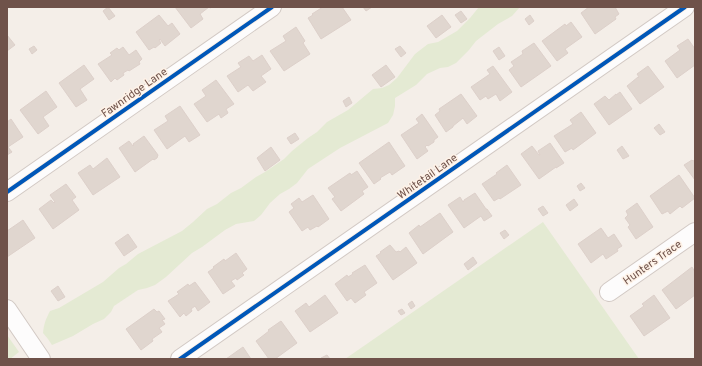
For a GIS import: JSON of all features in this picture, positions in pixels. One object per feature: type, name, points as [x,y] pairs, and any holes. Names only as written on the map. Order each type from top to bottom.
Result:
[{"type":"street","name":"Fawnridge Lane","points":[[7,192],[272,7]]},
{"type":"street","name":"Whitetail Lane","points":[[180,359],[685,7]]},
{"type":"street","name":"Hunters Trace","points":[[609,292],[695,232]]},
{"type":"street","points":[[7,309],[41,359]]},
{"type":"green space","points":[[479,7],[520,7],[512,16],[498,24],[476,41],[456,63],[427,74],[416,85],[395,98],[393,115],[388,123],[340,148],[308,169],[297,183],[280,194],[254,221],[236,224],[225,230],[192,253],[155,285],[138,290],[114,306],[111,312],[104,319],[73,336],[52,345],[43,333],[45,321],[50,311],[59,308],[103,282],[138,254],[182,231],[207,209],[217,204],[231,193],[284,159],[327,122],[348,110],[373,89],[382,88],[389,85],[397,78],[415,54],[428,44],[438,42],[457,31]]},
{"type":"green space","points":[[543,222],[639,359],[345,359]]},
{"type":"green space","points":[[7,335],[19,352],[10,359],[7,359]]},
{"type":"building","points":[[108,7],[115,16],[109,20],[103,11]]},
{"type":"building","points":[[175,7],[209,7],[200,14],[203,19],[191,28]]},
{"type":"building","points":[[323,7],[342,7],[351,20],[321,39],[308,18]]},
{"type":"building","points":[[363,7],[372,7],[366,11]]},
{"type":"building","points":[[589,7],[615,7],[619,14],[615,17],[616,19],[595,34],[581,13]]},
{"type":"building","points":[[461,11],[467,19],[461,23],[455,15]]},
{"type":"building","points":[[159,15],[168,26],[172,23],[180,34],[165,46],[160,39],[159,40],[161,43],[155,48],[154,47],[149,50],[136,32]]},
{"type":"building","points":[[442,15],[451,27],[436,38],[427,26]]},
{"type":"building","points":[[530,15],[534,21],[529,25],[525,19]]},
{"type":"building","points":[[571,22],[582,37],[565,49],[568,53],[557,61],[542,41],[565,24],[566,26]]},
{"type":"building","points":[[296,27],[305,41],[303,43],[310,54],[284,71],[270,51],[286,41],[283,36]]},
{"type":"building","points":[[7,35],[15,45],[7,51]]},
{"type":"building","points":[[688,39],[695,49],[695,65],[677,78],[665,61],[680,50],[677,46]]},
{"type":"building","points":[[534,43],[551,66],[521,87],[509,70],[514,66],[511,62],[523,54],[522,51]]},
{"type":"building","points":[[34,46],[37,50],[32,54],[29,49]]},
{"type":"building","points":[[400,46],[406,53],[401,57],[395,49]]},
{"type":"building","points":[[123,47],[129,55],[136,50],[142,59],[139,62],[140,64],[123,73],[124,75],[117,80],[115,78],[111,82],[98,64],[112,55],[110,53],[117,48],[119,50]]},
{"type":"building","points":[[499,47],[505,56],[499,60],[493,51]]},
{"type":"building","points":[[262,55],[271,69],[261,76],[266,82],[253,91],[248,85],[238,92],[227,76],[241,67],[238,63],[249,56],[253,61]]},
{"type":"building","points":[[84,65],[94,79],[80,89],[87,100],[76,107],[59,83]]},
{"type":"building","points":[[386,65],[395,77],[381,87],[372,75]]},
{"type":"building","points":[[493,66],[512,92],[500,101],[496,94],[488,99],[486,96],[480,100],[471,87],[490,74],[487,70]]},
{"type":"building","points":[[648,66],[664,87],[640,104],[627,86],[639,77],[637,74]]},
{"type":"building","points":[[216,80],[234,104],[226,109],[228,113],[221,118],[219,114],[207,122],[194,104],[206,96],[202,90]]},
{"type":"building","points":[[46,91],[57,107],[43,117],[49,126],[38,134],[20,110]]},
{"type":"building","points":[[620,92],[632,109],[609,125],[594,104],[605,96],[609,100]]},
{"type":"building","points":[[461,94],[477,116],[467,124],[463,118],[446,132],[435,115],[440,111],[439,109]]},
{"type":"building","points":[[349,97],[352,103],[346,107],[343,101]]},
{"type":"building","points":[[180,106],[200,135],[189,142],[185,136],[167,149],[154,130],[168,121],[165,116]]},
{"type":"building","points":[[581,112],[596,133],[573,150],[572,148],[565,152],[554,136],[573,124],[570,120]]},
{"type":"building","points":[[422,114],[438,137],[434,140],[434,142],[425,147],[428,151],[417,159],[401,135],[419,123],[416,119]]},
{"type":"building","points":[[11,119],[23,137],[8,147],[12,152],[7,155],[7,122]]},
{"type":"building","points":[[659,124],[665,132],[660,135],[654,128]]},
{"type":"building","points":[[295,133],[299,139],[291,144],[287,138]]},
{"type":"building","points":[[144,136],[158,155],[157,158],[154,160],[153,159],[135,172],[119,148],[129,141],[133,146],[133,144]]},
{"type":"building","points":[[389,142],[405,166],[392,175],[390,172],[374,184],[359,163]]},
{"type":"building","points":[[550,143],[564,163],[539,179],[521,154],[532,146],[540,155],[538,151]]},
{"type":"building","points":[[622,146],[629,156],[623,159],[617,150]]},
{"type":"building","points":[[271,147],[280,160],[265,171],[257,158]]},
{"type":"building","points":[[107,158],[120,177],[93,195],[78,173],[90,165],[93,169]]},
{"type":"building","points":[[692,160],[695,160],[695,180],[684,165]]},
{"type":"building","points":[[507,165],[521,185],[500,199],[499,198],[494,201],[482,184]]},
{"type":"building","points":[[357,171],[368,187],[362,191],[364,194],[341,211],[332,199],[335,197],[328,188],[350,173],[351,175]]},
{"type":"building","points":[[679,175],[695,198],[682,208],[680,206],[670,214],[668,211],[662,214],[650,196]]},
{"type":"building","points":[[581,183],[585,188],[580,191],[577,186]]},
{"type":"building","points":[[66,184],[76,197],[72,200],[79,210],[53,229],[39,209],[51,200],[54,203],[55,202],[50,195]]},
{"type":"building","points":[[475,193],[492,216],[484,221],[481,216],[464,228],[448,205],[460,197],[463,202]]},
{"type":"building","points":[[313,195],[329,219],[318,227],[317,226],[310,230],[308,227],[302,231],[289,212],[294,208],[291,204],[299,198],[302,202]]},
{"type":"building","points":[[574,199],[578,205],[570,211],[566,205]]},
{"type":"building","points":[[637,203],[653,227],[636,239],[628,227],[630,225],[625,218],[628,215],[626,211]]},
{"type":"building","points":[[543,206],[548,213],[543,216],[538,209]]},
{"type":"building","points":[[440,213],[453,232],[423,254],[409,233],[419,225],[420,227]]},
{"type":"building","points":[[23,220],[35,238],[7,257],[7,231]]},
{"type":"building","points":[[601,228],[608,238],[614,234],[622,246],[617,249],[618,251],[606,259],[603,254],[591,263],[578,244]]},
{"type":"building","points":[[505,230],[509,235],[504,239],[500,233]]},
{"type":"building","points":[[128,234],[137,247],[124,256],[115,243]]},
{"type":"building","points":[[390,245],[396,252],[400,252],[406,247],[417,263],[393,280],[376,256]]},
{"type":"building","points":[[236,253],[247,269],[242,273],[244,275],[237,280],[236,278],[231,281],[235,286],[223,294],[208,272],[224,259],[225,261]]},
{"type":"building","points":[[473,257],[477,263],[468,270],[464,264]]},
{"type":"building","points":[[365,265],[377,283],[364,292],[366,295],[355,303],[351,298],[347,301],[335,284]]},
{"type":"building","points":[[692,267],[695,272],[695,295],[676,309],[662,290]]},
{"type":"building","points":[[195,282],[210,302],[198,311],[195,306],[186,316],[184,313],[180,317],[168,301],[179,294],[177,292],[188,284],[189,286]]},
{"type":"building","points":[[58,286],[65,297],[58,301],[51,291]]},
{"type":"building","points":[[325,295],[338,313],[310,332],[295,311],[306,303],[309,307]]},
{"type":"building","points":[[654,295],[670,318],[644,336],[630,316],[644,306],[642,304]]},
{"type":"building","points":[[412,301],[415,306],[411,309],[408,304]]},
{"type":"building","points":[[154,309],[157,312],[159,311],[165,319],[162,320],[165,324],[159,328],[162,332],[141,350],[126,329]]},
{"type":"building","points":[[402,309],[405,313],[401,315],[398,311]]},
{"type":"building","points":[[281,321],[297,343],[275,359],[269,359],[256,341]]},
{"type":"building","points":[[243,347],[251,359],[226,359]]},
{"type":"building","points":[[327,355],[330,359],[321,358]]},
{"type":"cycle path","points":[[7,192],[272,7]]},
{"type":"cycle path","points":[[180,359],[685,7]]}]
